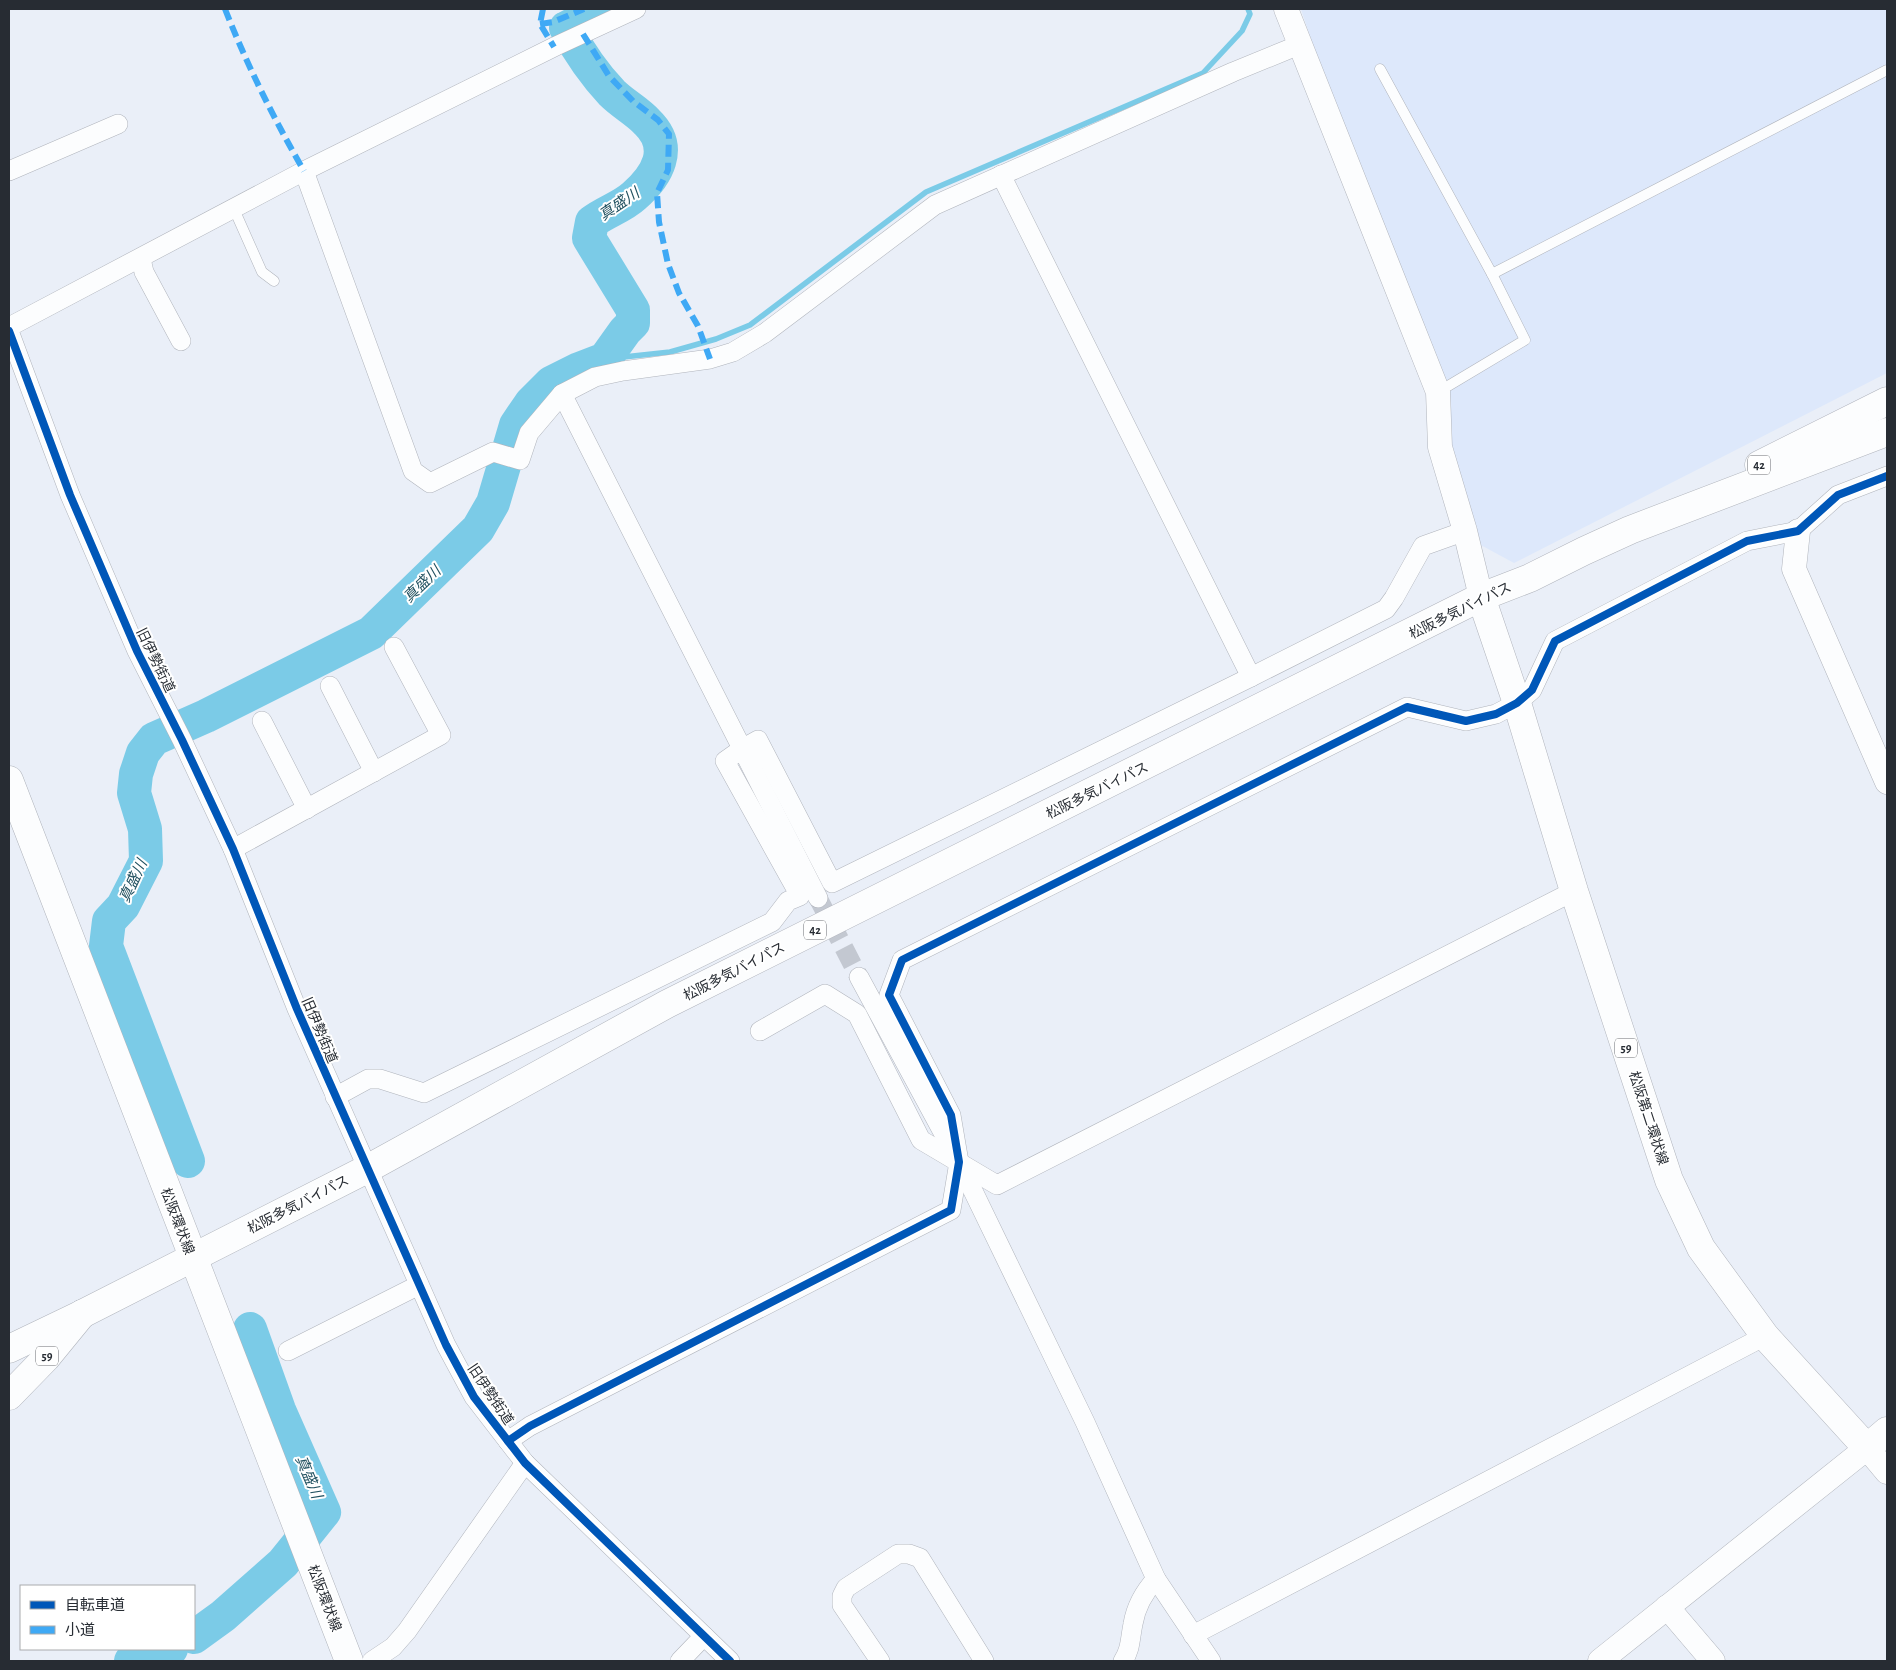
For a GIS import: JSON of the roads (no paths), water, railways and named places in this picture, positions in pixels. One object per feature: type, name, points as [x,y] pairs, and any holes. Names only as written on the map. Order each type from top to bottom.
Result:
[{"type":"main road","name":"松阪多気バイパス","points":[[9,1349],[82,1314],[367,1169],[667,1004],[1481,597],[1530,578],[1630,530],[1887,401]]},
{"type":"main road","name":"松阪多気バイパス","points":[[1630,530],[1887,432]]},
{"type":"main road","name":"松阪第二環状線","points":[[1481,597],[1517,703],[1574,891],[1669,1180],[1701,1248],[1764,1336],[1866,1448]]},
{"type":"main road","name":"松阪環状線","points":[[9,780],[349,1661]]},
{"type":"main road","name":"59","points":[[9,1396],[46,1358],[82,1314]]},
{"type":"main road","points":[[1866,1448],[1887,1431]]},
{"type":"street","points":[[9,327],[304,172],[556,46],[636,9]]},
{"type":"street","points":[[1286,9],[1438,392],[1440,447],[1465,531],[1481,597]]},
{"type":"street","points":[[304,172],[413,472],[430,483],[493,452],[520,460],[529,433],[562,394],[595,377],[623,371],[710,360],[733,352],[765,333],[935,205],[1233,72],[1299,45]]},
{"type":"street","points":[[9,171],[118,124]]},
{"type":"street","points":[[1001,175],[1251,677]]},
{"type":"street","points":[[141,259],[144,272],[181,341]]},
{"type":"street","name":"旧伊勢街道","points":[[9,331],[70,495],[137,651],[182,740],[233,849],[297,1009],[446,1345],[474,1396],[524,1463],[730,1661]]},
{"type":"street","points":[[562,394],[818,898]]},
{"type":"street","points":[[508,1441],[530,1426],[951,1210],[959,1162],[951,1115],[889,995],[902,960],[1407,707],[1466,721],[1496,714],[1517,703],[1532,690],[1555,641],[1747,541],[1798,531],[1838,495],[1887,476]]},
{"type":"street","points":[[335,1097],[368,1079],[380,1079],[424,1093],[772,922],[788,901],[800,896],[725,761],[758,740],[832,883],[1386,609],[1423,546],[1465,531]]},
{"type":"street","points":[[1798,531],[1794,568],[1887,782]]},
{"type":"street","points":[[233,849],[441,736],[394,647]]},
{"type":"street","points":[[330,686],[374,772]]},
{"type":"street","points":[[262,721],[307,809]]},
{"type":"street","points":[[760,1031],[825,994],[857,1014],[921,1140],[997,1185],[1574,891]]},
{"type":"street","points":[[859,977],[959,1162],[1085,1422],[1156,1579],[1211,1661]]},
{"type":"street","points":[[288,1351],[419,1285]]},
{"type":"street","points":[[1193,1635],[1764,1336]]},
{"type":"street","points":[[1600,1661],[1866,1448],[1887,1472]]},
{"type":"street","points":[[372,1661],[393,1647],[407,1631],[524,1463]]},
{"type":"street","points":[[880,1661],[842,1605],[842,1596],[846,1588],[898,1554],[909,1554],[920,1558],[984,1661]]},
{"type":"street","points":[[1123,1661],[1129,1651],[1133,1625],[1140,1602],[1144,1593],[1156,1579]]},
{"type":"street","points":[[1667,1607],[1713,1661]]},
{"type":"street","points":[[680,1661],[704,1636]]},
{"type":"lane","points":[[1380,69],[1492,274],[1525,340],[1438,392]]},
{"type":"lane","points":[[1492,274],[1887,70]]},
{"type":"lane","points":[[234,209],[262,272],[274,281]]},
{"type":"waterway","name":"真盛川","points":[[188,1161],[106,946],[109,921],[123,906],[146,861],[145,829],[134,793],[136,774],[143,753],[154,739],[206,716],[371,633],[478,529],[493,503],[516,425],[531,403],[551,383],[605,359],[633,323],[633,310],[589,238],[592,222],[629,200],[650,180],[661,152],[660,142],[655,132],[643,118],[616,97],[605,85],[587,62],[566,28],[603,9]]},
{"type":"waterway","points":[[605,359],[670,352],[716,339],[750,325],[926,192],[1203,73],[1242,31],[1250,14],[1248,9]]},
{"type":"waterway","name":"真盛川","points":[[195,1636],[223,1616],[283,1563],[324,1512],[279,1410],[250,1329]]},
{"type":"waterway","name":"真盛川","points":[[131,1661],[168,1650]]},
{"type":"tunnel","points":[[818,898],[859,977]]}]
